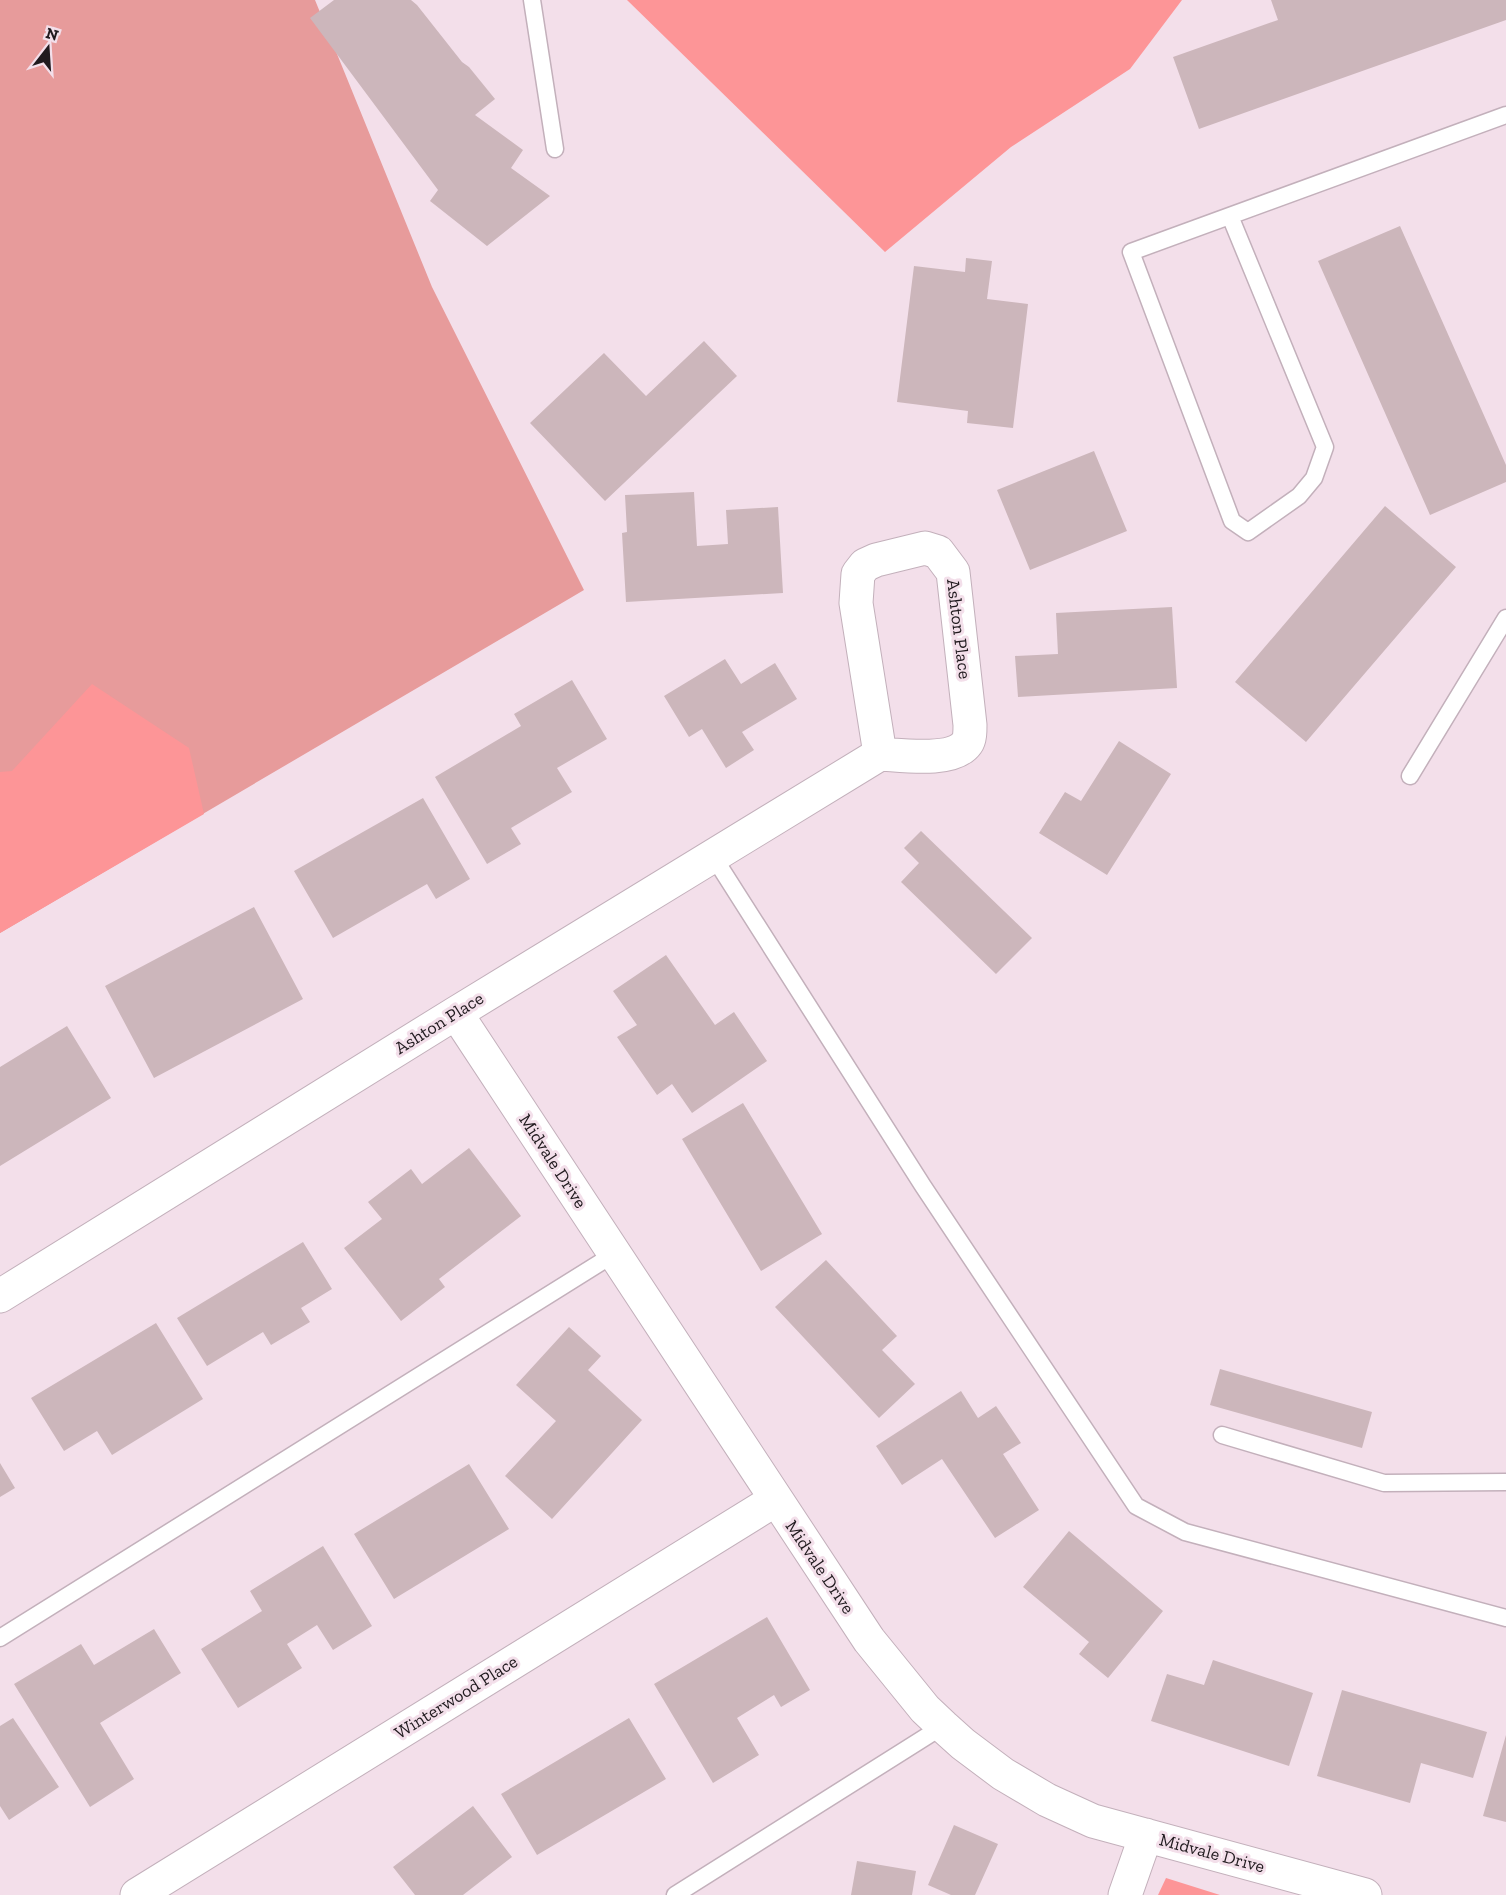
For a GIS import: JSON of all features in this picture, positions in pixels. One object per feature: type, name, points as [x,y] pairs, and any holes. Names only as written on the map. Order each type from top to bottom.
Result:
[{"type":"street","name":"Ashton Place","points":[[0,1296],[456,1013],[880,754],[921,757],[959,752],[968,742],[970,725],[953,572],[938,552],[925,548],[876,560],[865,565],[858,574],[856,603],[880,754]]},
{"type":"street","name":"Midvale Drive","points":[[456,1013],[869,1640],[925,1709],[963,1744],[1003,1774],[1047,1800],[1093,1821],[1365,1895]]},
{"type":"street","name":"Winterwood Place","points":[[137,1895],[775,1500]]},
{"type":"street","points":[[1125,1895],[1146,1835]]},
{"type":"lane","points":[[532,0],[555,149]]},
{"type":"lane","points":[[1230,216],[1325,447],[1314,478],[1299,496],[1248,532],[1232,521],[1131,252],[1506,115]]},
{"type":"lane","points":[[1410,776],[1506,618]]},
{"type":"lane","points":[[713,856],[923,1186],[1136,1506],[1185,1532],[1506,1618]]},
{"type":"lane","points":[[0,1638],[614,1254]]},
{"type":"lane","points":[[1222,1436],[1384,1483],[1506,1482]]},
{"type":"lane","points":[[675,1895],[943,1726]]},
{"type":"shaded area","points":[[0,0],[315,0],[432,287],[584,590],[0,933]]},
{"type":"shaded area","points":[[627,0],[1182,0],[1130,69],[1011,147],[885,252]]},
{"type":"shaded area","points":[[92,684],[189,748],[204,814],[0,933],[0,772],[12,771]]},
{"type":"shaded area","points":[[1166,1878],[1220,1895],[1158,1895]]},
{"type":"building","points":[[334,0],[411,0],[417,5],[495,99],[475,115],[523,150],[511,168],[550,196],[487,246],[430,201],[438,190],[310,18]]},
{"type":"building","points":[[1271,0],[1506,0],[1506,20],[1199,129],[1173,57],[1278,20]]},
{"type":"building","points":[[1400,226],[1506,465],[1506,482],[1430,515],[1318,261]]},
{"type":"building","points":[[966,258],[992,261],[987,299],[1028,304],[1013,428],[967,423],[968,411],[897,402],[914,266],[965,272]]},
{"type":"building","points":[[704,341],[737,376],[605,501],[530,423],[604,353],[646,396]]},
{"type":"building","points":[[1094,451],[1127,531],[1030,570],[997,490]]},
{"type":"building","points":[[694,492],[697,546],[728,544],[726,510],[778,507],[783,593],[626,602],[622,533],[627,532],[625,495]]},
{"type":"building","points":[[1385,506],[1456,567],[1306,742],[1235,682]]},
{"type":"building","points":[[1172,607],[1177,688],[1018,697],[1015,656],[1058,654],[1056,613]]},
{"type":"building","points":[[725,659],[741,684],[775,663],[797,699],[742,732],[754,750],[726,768],[702,729],[689,737],[664,696]]},
{"type":"building","points":[[572,680],[607,739],[557,768],[572,792],[511,828],[521,844],[487,864],[435,777],[521,726],[514,714]]},
{"type":"building","points":[[1119,741],[1171,774],[1107,875],[1039,833],[1065,792],[1081,801]]},
{"type":"building","points":[[423,798],[470,879],[436,899],[427,884],[333,938],[294,871]]},
{"type":"building","points":[[921,831],[1032,938],[996,974],[901,882],[919,863],[904,848]]},
{"type":"building","points":[[254,907],[303,999],[154,1078],[105,986]]},
{"type":"building","points":[[666,955],[715,1025],[734,1012],[767,1061],[692,1113],[672,1084],[657,1095],[617,1037],[637,1025],[613,991]]},
{"type":"building","points":[[67,1026],[111,1098],[0,1166],[0,1067]]},
{"type":"building","points":[[743,1103],[822,1234],[761,1271],[682,1139]]},
{"type":"building","points":[[469,1148],[521,1216],[439,1279],[445,1287],[401,1321],[344,1248],[382,1219],[368,1202],[411,1169],[422,1184]]},
{"type":"building","points":[[303,1242],[332,1289],[301,1308],[310,1322],[271,1345],[263,1332],[207,1366],[177,1318]]},
{"type":"building","points":[[826,1260],[897,1336],[882,1350],[915,1384],[879,1418],[775,1307]]},
{"type":"building","points":[[156,1323],[203,1399],[112,1455],[97,1431],[64,1451],[31,1398]]},
{"type":"building","points":[[569,1327],[601,1356],[588,1370],[642,1420],[552,1519],[505,1476],[556,1421],[516,1385]]},
{"type":"building","points":[[1220,1369],[1372,1412],[1362,1448],[1210,1405]]},
{"type":"building","points":[[961,1391],[978,1418],[996,1406],[1021,1443],[1003,1454],[1039,1510],[995,1538],[942,1459],[902,1485],[876,1446]]},
{"type":"building","points":[[0,1463],[15,1488],[0,1497]]},
{"type":"building","points":[[469,1464],[509,1529],[394,1599],[354,1534]]},
{"type":"building","points":[[1069,1531],[1163,1611],[1108,1678],[1079,1654],[1089,1642],[1023,1587]]},
{"type":"building","points":[[323,1546],[372,1626],[333,1650],[317,1625],[287,1644],[302,1668],[238,1708],[201,1649],[262,1611],[250,1591]]},
{"type":"building","points":[[767,1617],[810,1690],[781,1707],[774,1695],[737,1718],[759,1755],[713,1783],[654,1684]]},
{"type":"building","points":[[154,1629],[181,1673],[100,1723],[134,1779],[90,1807],[14,1684],[81,1644],[94,1665]]},
{"type":"building","points":[[1213,1660],[1313,1693],[1289,1766],[1151,1721],[1167,1674],[1204,1685]]},
{"type":"building","points":[[1342,1690],[1487,1732],[1473,1778],[1421,1763],[1410,1803],[1317,1776]]},
{"type":"building","points":[[13,1718],[59,1787],[9,1820],[0,1806],[0,1726]]},
{"type":"building","points":[[629,1718],[666,1779],[537,1855],[501,1794]]},
{"type":"building","points":[[1506,1735],[1506,1822],[1483,1816]]},
{"type":"building","points":[[473,1806],[512,1857],[463,1895],[415,1895],[393,1867]]},
{"type":"building","points":[[954,1825],[998,1844],[975,1895],[951,1895],[928,1885]]},
{"type":"building","points":[[857,1861],[916,1871],[912,1895],[851,1895]]}]
